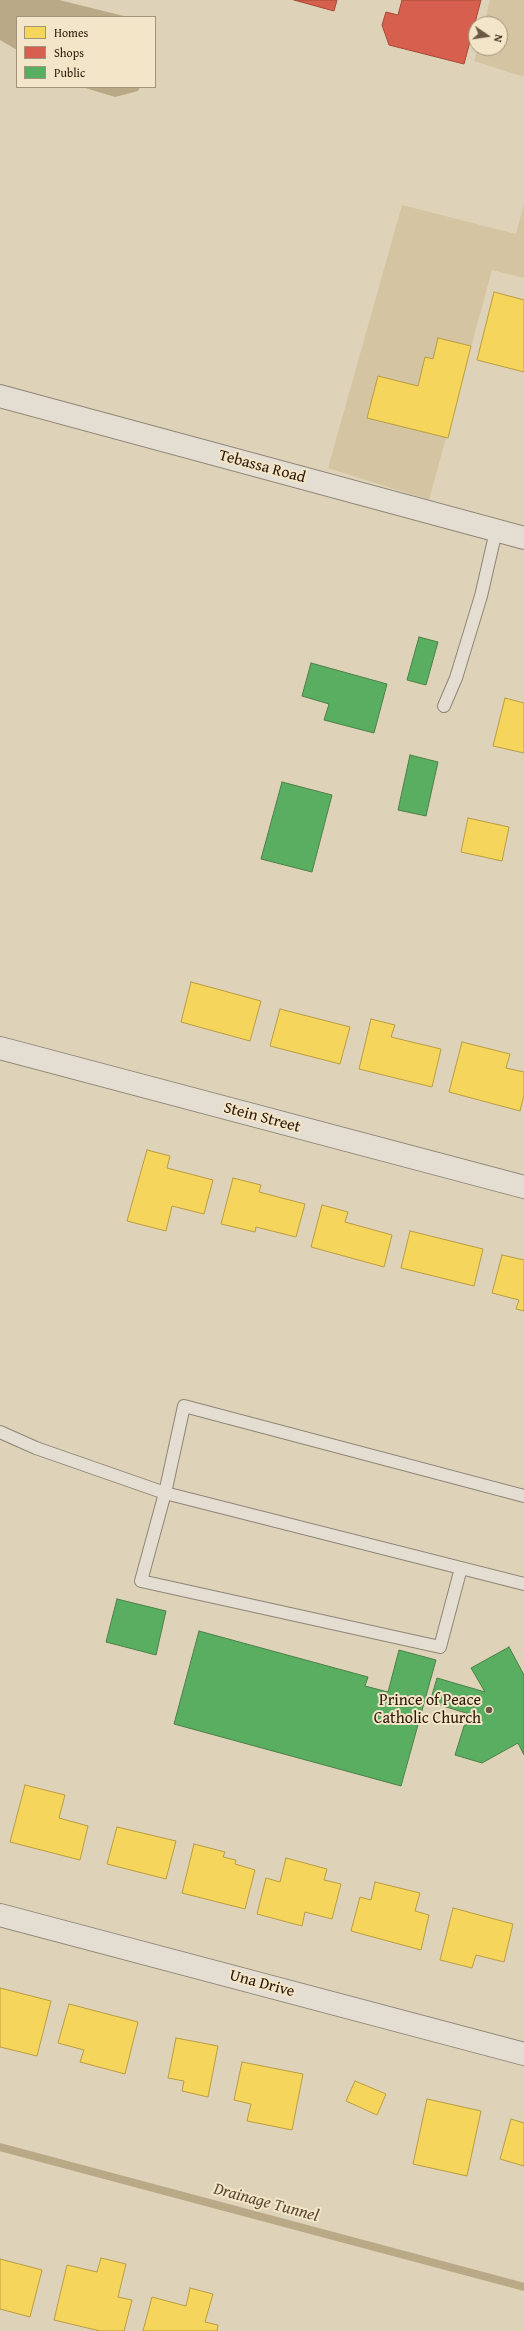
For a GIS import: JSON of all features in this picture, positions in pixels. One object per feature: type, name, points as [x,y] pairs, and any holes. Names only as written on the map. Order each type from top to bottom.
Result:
[{"type":"street","name":"Tebassa Road","points":[[0,396],[524,538]]},
{"type":"street","name":"Stein Street","points":[[0,1048],[524,1187]]},
{"type":"street","name":"Una Drive","points":[[0,1914],[524,2054]]},
{"type":"lane","points":[[444,706],[456,678],[481,596],[496,531]]},
{"type":"lane","points":[[461,1568],[440,1647],[141,1581],[164,1493],[184,1406],[524,1496]]},
{"type":"lane","points":[[0,1432],[36,1448],[164,1493],[524,1584]]},
{"type":"shaded area","points":[[0,0],[59,0],[124,16],[16,16],[16,49],[0,40]]},
{"type":"shaded area","points":[[490,0],[524,0],[524,77],[474,61],[476,56],[508,56],[508,16],[486,16]]},
{"type":"shaded area","points":[[85,88],[140,88],[138,91],[115,97]]},
{"type":"shaded area","points":[[524,204],[524,278],[492,270],[429,500],[328,468],[402,205],[516,234]]},
{"type":"building: Homes","points":[[494,292],[524,300],[524,372],[477,360]]},
{"type":"building: Homes","points":[[438,338],[471,346],[448,438],[367,418],[378,376],[418,386],[425,357],[433,359]]},
{"type":"building: Homes","points":[[505,698],[524,703],[524,753],[493,746]]},
{"type":"building: Homes","points":[[468,818],[509,827],[502,861],[461,852]]},
{"type":"building: Homes","points":[[191,982],[261,1001],[250,1041],[181,1022]]},
{"type":"building: Homes","points":[[280,1009],[350,1027],[340,1064],[270,1046]]},
{"type":"building: Homes","points":[[371,1019],[395,1025],[391,1037],[441,1049],[432,1087],[359,1069]]},
{"type":"building: Homes","points":[[462,1042],[510,1054],[506,1068],[524,1072],[524,1095],[520,1111],[449,1092]]},
{"type":"building: Homes","points":[[147,1150],[170,1156],[167,1168],[213,1180],[204,1214],[172,1206],[166,1231],[127,1221]]},
{"type":"building: Homes","points":[[233,1178],[261,1185],[259,1192],[305,1204],[296,1237],[256,1227],[255,1232],[221,1224]]},
{"type":"building: Homes","points":[[322,1205],[348,1212],[345,1222],[392,1235],[384,1267],[311,1247]]},
{"type":"building: Homes","points":[[410,1231],[483,1249],[474,1286],[401,1268]]},
{"type":"building: Homes","points":[[502,1255],[524,1260],[524,1311],[516,1309],[519,1300],[492,1293]]},
{"type":"building: Homes","points":[[25,1785],[65,1795],[59,1818],[88,1826],[80,1860],[10,1842]]},
{"type":"building: Homes","points":[[117,1827],[176,1841],[166,1879],[107,1864]]},
{"type":"building: Homes","points":[[194,1844],[225,1852],[223,1857],[236,1860],[235,1864],[255,1870],[245,1909],[182,1893]]},
{"type":"building: Homes","points":[[286,1858],[327,1869],[324,1880],[341,1884],[332,1919],[305,1912],[302,1926],[257,1914],[266,1878],[280,1882]]},
{"type":"building: Homes","points":[[375,1882],[420,1893],[415,1911],[429,1915],[421,1950],[351,1931],[360,1897],[371,1900]]},
{"type":"building: Homes","points":[[453,1908],[513,1924],[504,1962],[476,1955],[472,1968],[440,1960]]},
{"type":"building: Homes","points":[[0,1988],[51,2001],[37,2056],[0,2047]]},
{"type":"building: Homes","points":[[69,2004],[138,2022],[125,2074],[80,2062],[84,2050],[58,2043]]},
{"type":"building: Homes","points":[[176,2038],[218,2046],[208,2097],[182,2091],[184,2081],[168,2078]]},
{"type":"building: Homes","points":[[242,2062],[303,2074],[292,2130],[247,2121],[251,2104],[234,2100]]},
{"type":"building: Homes","points":[[355,2081],[386,2094],[377,2115],[346,2101]]},
{"type":"building: Homes","points":[[427,2099],[481,2111],[467,2176],[413,2164]]},
{"type":"building: Homes","points":[[511,2119],[524,2123],[524,2166],[500,2159]]},
{"type":"building: Homes","points":[[101,2258],[126,2264],[118,2297],[132,2300],[124,2331],[100,2331],[54,2320],[67,2265],[97,2272]]},
{"type":"building: Homes","points":[[0,2259],[42,2270],[30,2317],[0,2309]]},
{"type":"building: Homes","points":[[190,2288],[213,2294],[205,2322],[218,2325],[217,2331],[143,2331],[152,2297],[186,2306]]},
{"type":"building: Shops","points":[[294,0],[337,0],[334,11]]},
{"type":"building: Shops","points":[[402,0],[481,0],[477,16],[468,16],[468,49],[464,64],[389,45],[382,25],[386,12],[398,15]]},
{"type":"building: Public","points":[[419,637],[438,642],[426,685],[407,680]]},
{"type":"building: Public","points":[[311,663],[387,684],[374,733],[324,720],[329,704],[302,696]]},
{"type":"building: Public","points":[[410,755],[438,762],[426,816],[398,810]]},
{"type":"building: Public","points":[[282,782],[332,795],[312,872],[261,859]]},
{"type":"building: Public","points":[[117,1599],[166,1611],[156,1655],[106,1642]]},
{"type":"building: Public","points":[[199,1631],[368,1677],[365,1686],[388,1692],[399,1650],[436,1660],[401,1786],[174,1724]]},
{"type":"building: Public","name":"Prince of Peace Catholic Church","points":[[509,1647],[524,1675],[524,1755],[518,1743],[482,1763],[455,1755],[464,1726],[479,1717],[430,1702],[437,1678],[485,1692],[471,1668]]},
{"type":"waterway","name":"Drainage Tunnel","points":[[0,2147],[524,2287]]},
{"type":"place","name":"Prince of Peace Catholic Church","points":[[489,1710]]}]
